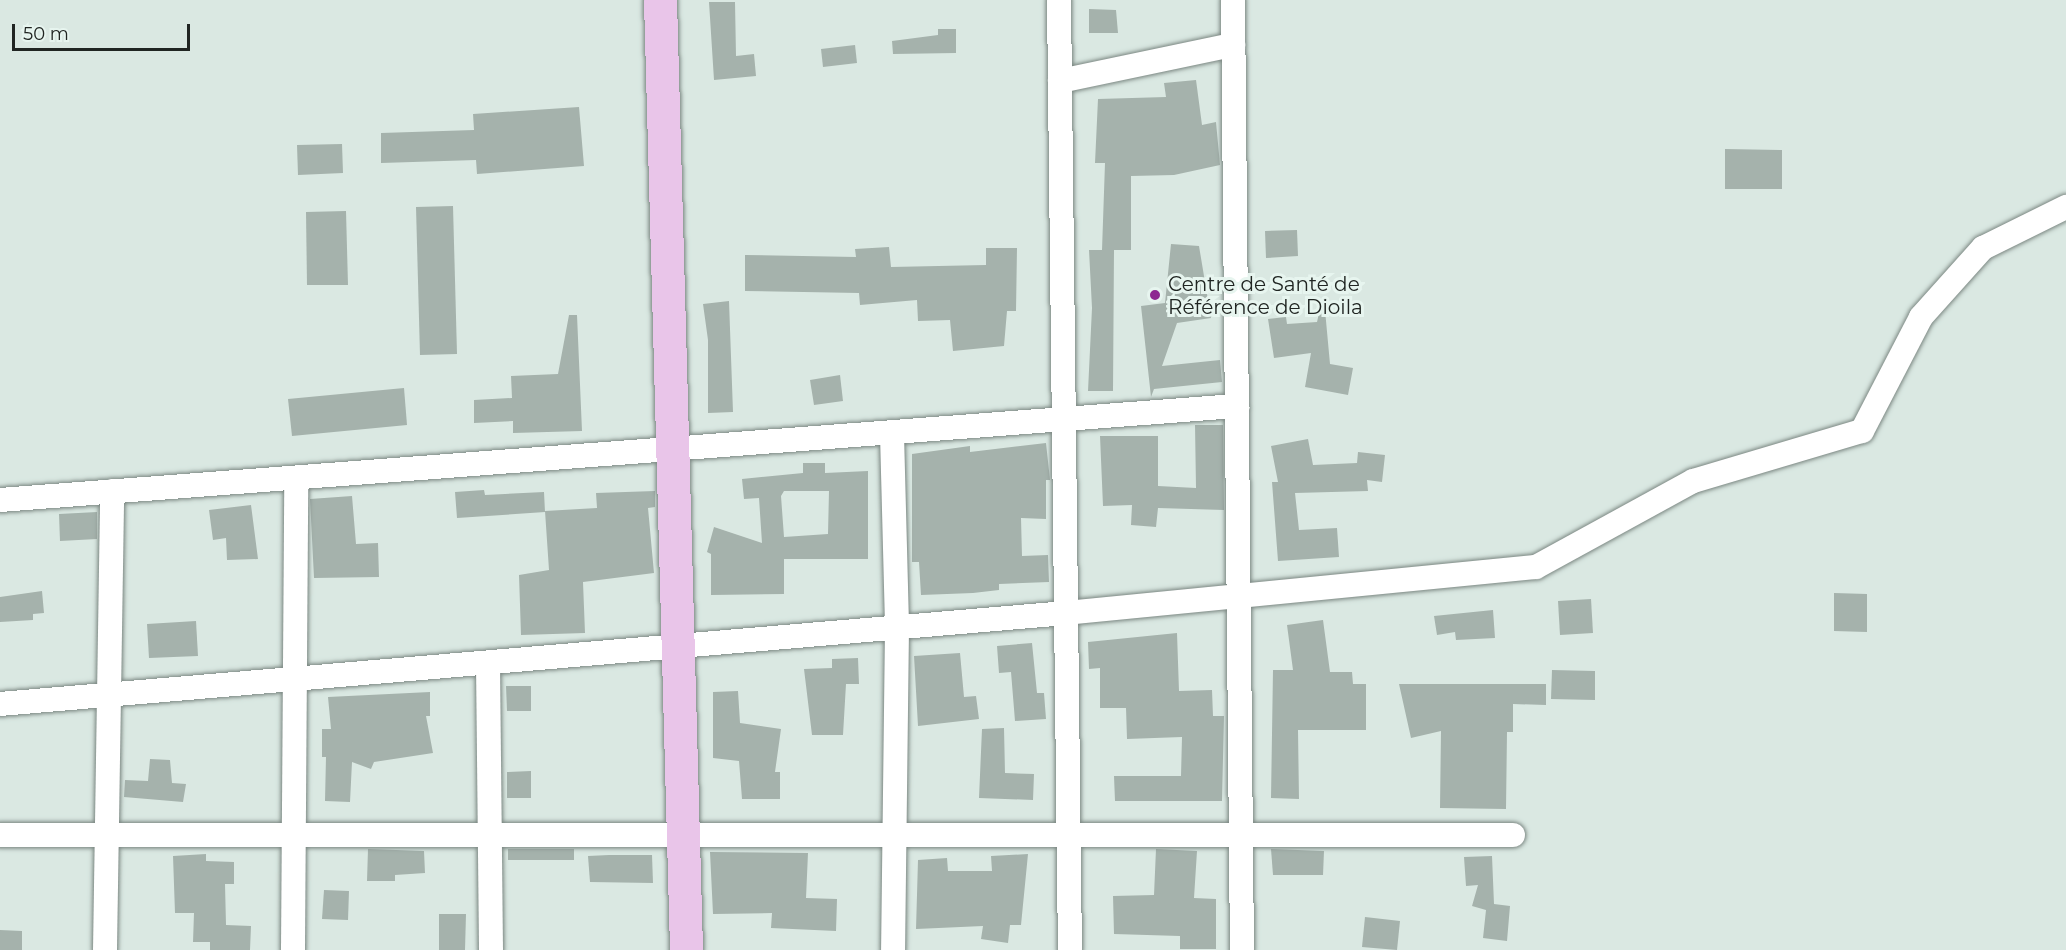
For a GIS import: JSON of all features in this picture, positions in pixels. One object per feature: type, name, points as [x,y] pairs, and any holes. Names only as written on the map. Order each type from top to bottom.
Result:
[{"type":"main road","points":[[660,0],[686,950]]},
{"type":"street","points":[[1059,0],[1070,950]]},
{"type":"street","points":[[1233,0],[1242,950]]},
{"type":"street","points":[[1060,81],[1233,45]]},
{"type":"street","points":[[0,704],[1066,613],[1536,567],[1693,481],[1862,431],[1921,317],[1983,248],[2066,207]]},
{"type":"street","points":[[0,500],[1064,422],[1237,406]]},
{"type":"street","points":[[892,434],[897,628],[893,950]]},
{"type":"street","points":[[293,950],[296,479]]},
{"type":"street","points":[[105,950],[112,491]]},
{"type":"street","points":[[488,663],[491,950]]},
{"type":"street","points":[[0,835],[1513,835]]},
{"type":"building","points":[[709,2],[735,2],[736,56],[754,54],[756,76],[714,80]]},
{"type":"building","points":[[1089,9],[1116,10],[1118,33],[1089,33]]},
{"type":"building","points":[[938,29],[956,29],[956,53],[893,54],[892,41],[938,35]]},
{"type":"building","points":[[855,45],[857,63],[823,67],[821,49]]},
{"type":"building","points":[[1196,80],[1202,125],[1216,122],[1220,165],[1174,175],[1131,176],[1131,250],[1114,250],[1113,391],[1088,391],[1092,308],[1089,250],[1102,250],[1105,163],[1095,163],[1098,99],[1166,97],[1164,83]]},
{"type":"building","points":[[579,107],[584,166],[477,174],[476,160],[381,163],[381,133],[474,130],[473,114]]},
{"type":"building","points":[[342,144],[343,173],[298,175],[297,145]]},
{"type":"building","points":[[1725,149],[1782,150],[1782,189],[1725,189]]},
{"type":"building","points":[[453,206],[457,354],[420,355],[416,207]]},
{"type":"building","points":[[346,211],[348,285],[307,285],[306,212]]},
{"type":"building","points":[[1297,230],[1298,256],[1266,258],[1265,231]]},
{"type":"building","points":[[1171,244],[1199,246],[1211,318],[1177,323],[1162,366],[1220,360],[1222,382],[1154,389],[1151,397],[1141,306],[1165,303]]},
{"type":"building","points":[[889,247],[891,267],[986,265],[986,248],[1017,248],[1016,311],[1007,311],[1004,346],[953,351],[950,320],[918,321],[917,300],[860,305],[859,293],[745,291],[745,255],[856,257],[855,249]]},
{"type":"building","points":[[729,301],[733,412],[708,413],[708,340],[703,304]]},
{"type":"building","points":[[1320,309],[1325,310],[1330,364],[1353,368],[1348,395],[1305,387],[1311,353],[1274,358],[1268,319],[1286,317],[1287,324],[1317,322]]},
{"type":"building","points":[[569,315],[577,315],[582,431],[513,433],[513,421],[474,423],[474,400],[512,398],[511,376],[558,374]]},
{"type":"building","points":[[840,375],[843,401],[814,405],[810,380]]},
{"type":"building","points":[[404,388],[407,425],[292,436],[288,399]]},
{"type":"building","points":[[1195,425],[1223,425],[1224,510],[1158,508],[1156,527],[1131,525],[1132,505],[1103,506],[1100,436],[1158,436],[1158,486],[1196,488]]},
{"type":"building","points":[[1308,439],[1313,465],[1357,463],[1358,452],[1385,455],[1382,482],[1367,480],[1368,491],[1295,493],[1299,530],[1337,528],[1339,557],[1278,561],[1272,482],[1278,482],[1271,446]]},
{"type":"building","points":[[1046,443],[1050,480],[1046,480],[1046,519],[1021,518],[1022,556],[1048,555],[1049,582],[999,584],[999,590],[973,593],[921,595],[919,562],[912,562],[912,454],[970,446],[970,452]]},
{"type":"building","points":[[803,463],[825,463],[825,473],[868,471],[868,559],[784,559],[784,594],[711,595],[711,554],[707,552],[714,527],[762,543],[759,498],[744,499],[742,479],[803,473]],"holes":[[[784,491],[829,491],[828,534],[784,537],[781,496]]]},
{"type":"building","points":[[484,490],[485,495],[544,492],[545,512],[457,518],[455,492]]},
{"type":"building","points":[[655,491],[655,507],[648,508],[654,573],[583,582],[585,633],[521,635],[519,575],[549,570],[545,511],[597,508],[596,493]]},
{"type":"building","points":[[352,496],[356,544],[378,543],[379,577],[314,578],[310,499]]},
{"type":"building","points":[[251,505],[258,559],[227,560],[226,538],[213,540],[209,510]]},
{"type":"building","points":[[97,512],[97,539],[60,541],[59,514]]},
{"type":"building","points":[[42,591],[44,613],[33,614],[33,620],[0,622],[0,597]]},
{"type":"building","points":[[1834,593],[1867,594],[1867,632],[1834,631]]},
{"type":"building","points":[[1591,599],[1593,633],[1560,635],[1558,601]]},
{"type":"building","points":[[1493,610],[1495,638],[1456,640],[1455,632],[1437,635],[1434,616]]},
{"type":"building","points":[[1323,620],[1330,672],[1352,672],[1353,684],[1366,684],[1366,730],[1298,730],[1299,799],[1271,798],[1273,670],[1293,670],[1287,625]]},
{"type":"building","points":[[196,621],[198,656],[149,658],[147,624]]},
{"type":"building","points":[[1177,633],[1179,691],[1212,690],[1213,716],[1224,716],[1222,801],[1115,801],[1114,776],[1181,776],[1182,737],[1127,739],[1126,708],[1100,708],[1100,668],[1089,669],[1088,642]]},
{"type":"building","points":[[1032,643],[1037,693],[1044,693],[1046,719],[1015,721],[1011,672],[999,673],[997,646]]},
{"type":"building","points":[[960,653],[964,697],[976,696],[979,719],[918,726],[914,656]]},
{"type":"building","points":[[858,658],[859,684],[846,684],[843,735],[812,735],[804,669],[832,668],[832,659]]},
{"type":"building","points":[[1552,670],[1595,671],[1595,700],[1551,699]]},
{"type":"building","points":[[1399,684],[1546,684],[1546,705],[1513,704],[1513,732],[1507,732],[1506,809],[1440,808],[1441,731],[1411,738]]},
{"type":"building","points":[[506,686],[531,686],[531,711],[507,711]]},
{"type":"building","points":[[738,691],[740,723],[781,729],[775,772],[780,772],[780,799],[742,799],[739,761],[713,758],[713,692]]},
{"type":"building","points":[[430,692],[430,716],[426,716],[433,753],[374,762],[371,769],[352,762],[350,802],[325,801],[326,757],[322,757],[322,729],[331,729],[328,697]]},
{"type":"building","points":[[1004,728],[1005,773],[1034,774],[1033,800],[979,798],[982,729]]},
{"type":"building","points":[[150,759],[170,760],[172,783],[186,784],[183,802],[124,797],[125,780],[148,781]]},
{"type":"building","points":[[531,771],[531,798],[507,798],[507,772]]},
{"type":"building","points":[[368,849],[424,851],[425,873],[395,875],[395,881],[367,881]]},
{"type":"building","points":[[508,849],[574,849],[574,860],[508,860]]},
{"type":"building","points":[[1156,849],[1197,851],[1194,898],[1216,899],[1216,949],[1180,949],[1180,936],[1114,934],[1113,896],[1154,895]]},
{"type":"building","points":[[1271,849],[1324,851],[1323,875],[1273,875]]},
{"type":"building","points":[[710,852],[808,853],[806,898],[837,899],[836,931],[771,928],[772,913],[713,914]]},
{"type":"building","points":[[206,854],[206,861],[234,862],[234,884],[225,884],[226,925],[251,926],[250,950],[210,950],[210,942],[193,942],[194,913],[175,913],[173,856]]},
{"type":"building","points":[[1028,854],[1021,925],[1010,925],[1008,943],[981,939],[983,926],[916,929],[918,860],[947,858],[948,871],[992,871],[991,856]]},
{"type":"building","points":[[652,855],[653,883],[590,882],[588,856]]},
{"type":"building","points":[[1492,856],[1494,904],[1510,906],[1507,941],[1483,938],[1486,910],[1472,906],[1478,885],[1466,886],[1464,857]]},
{"type":"building","points":[[324,890],[349,891],[348,920],[322,919]]},
{"type":"building","points":[[439,914],[466,914],[465,950],[439,950]]},
{"type":"building","points":[[1365,917],[1400,921],[1397,950],[1362,947]]},
{"type":"building","points":[[0,930],[22,931],[22,950],[0,950]]},
{"type":"place","name":"Centre de Santé de Référence de Dioila","points":[[1155,295]]}]
